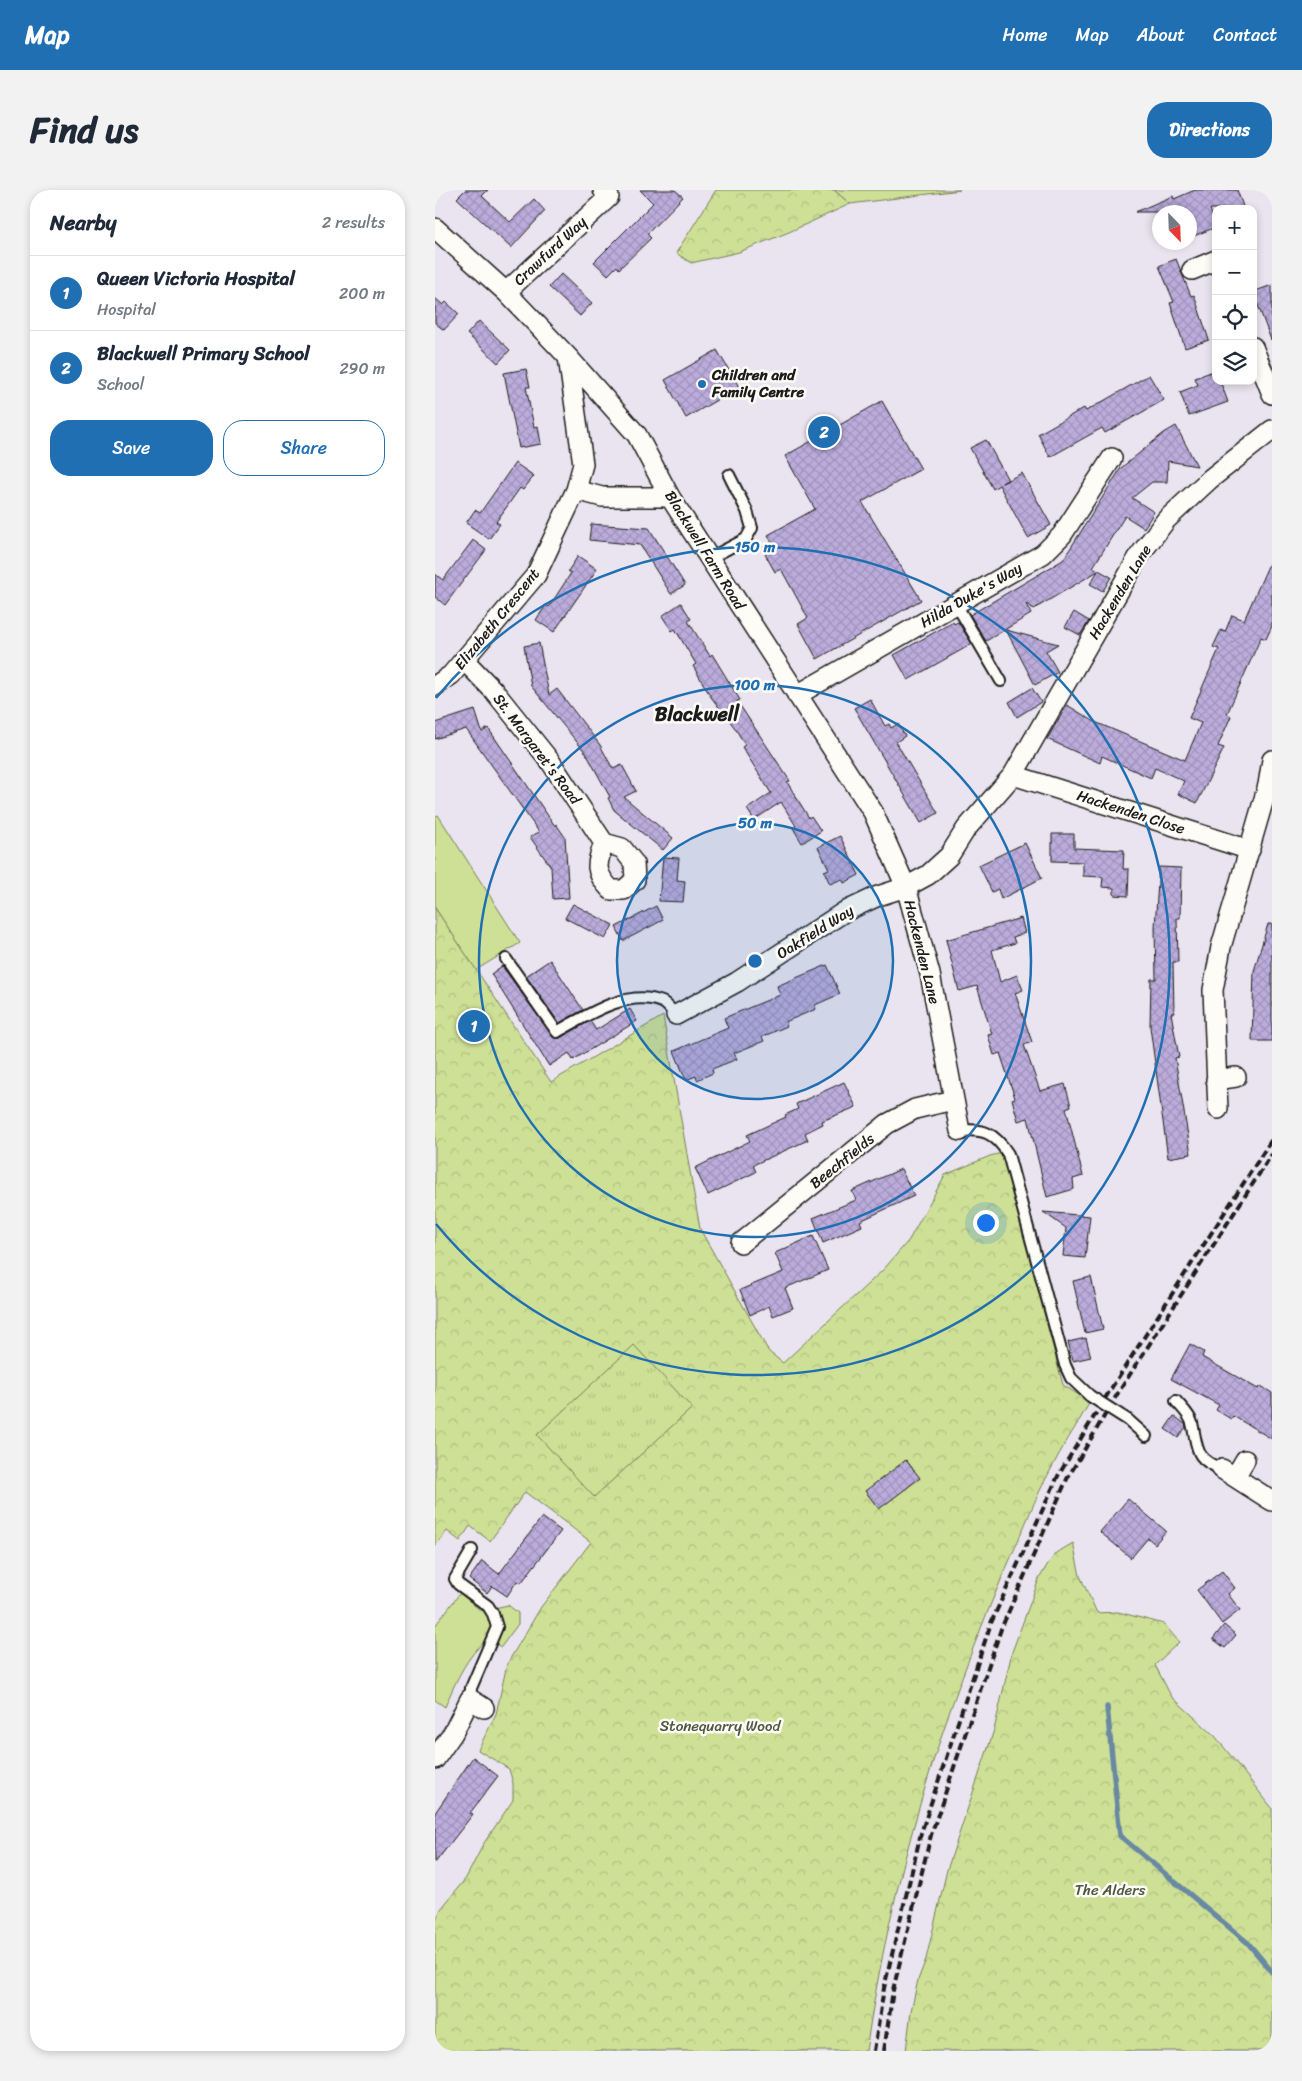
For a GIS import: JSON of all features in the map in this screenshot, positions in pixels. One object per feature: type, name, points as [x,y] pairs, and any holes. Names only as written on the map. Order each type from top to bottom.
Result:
[{"type":"street","name":"Crawfurd Way","points":[[506,292],[609,197],[603,190]]},
{"type":"street","name":"Blackwell Farm Road","points":[[435,228],[506,292],[568,357],[637,436],[670,497],[873,812],[906,887]]},
{"type":"street","points":[[1192,270],[1212,262]]},
{"type":"street","name":"Elizabeth Crescent","points":[[435,686],[451,675],[465,660],[536,575],[576,490],[583,464],[568,357]]},
{"type":"street","points":[[1257,358],[1272,394]]},
{"type":"street","name":"Hackenden Lane","points":[[960,1131],[929,974],[906,887],[928,875],[949,856],[966,829],[1013,774],[1139,556],[1166,520],[1210,479],[1272,430]]},
{"type":"street","name":"Hilda Duke's Way","points":[[797,695],[1043,554],[1062,536],[1112,458]]},
{"type":"street","points":[[576,490],[602,497],[670,497]]},
{"type":"street","name":"St. Margaret's Road","points":[[465,660],[494,691],[550,762],[604,842]]},
{"type":"street","points":[[1218,1109],[1213,990],[1221,946],[1268,785],[1272,760]]},
{"type":"street","name":"Hackenden Close","points":[[1013,774],[1250,850]]},
{"type":"street","name":"Oakfield Way","points":[[675,1015],[737,982],[845,912],[877,896],[906,887]]},
{"type":"street","points":[[1216,1080],[1236,1077]]},
{"type":"street","name":"Beechfields","points":[[741,1243],[887,1124],[915,1109],[953,1100]]},
{"type":"street","points":[[1245,1460],[1229,1473],[1272,1501]]},
{"type":"street","points":[[435,1759],[477,1704]]},
{"type":"lane","points":[[710,558],[745,539],[752,528],[747,511],[729,475]]},
{"type":"lane","points":[[956,604],[1001,681]]},
{"type":"lane","points":[[506,959],[557,1032],[609,1004],[646,998],[664,1002],[675,1015]]},
{"type":"lane","name":"Hackenden Lane","points":[[960,1131],[975,1129],[987,1131],[1000,1142],[1007,1154],[1065,1364],[1071,1378],[1090,1396],[1128,1420],[1146,1436]]},
{"type":"lane","points":[[1176,1401],[1192,1421],[1197,1452],[1211,1465],[1229,1473]]},
{"type":"lane","points":[[472,1550],[455,1579],[458,1584],[488,1606],[497,1628],[471,1688],[477,1704]]},
{"type":"green space","points":[[716,190],[834,190],[850,204],[739,252],[691,263],[676,253]]},
{"type":"green space","points":[[834,190],[960,190],[850,204]]},
{"type":"green space","points":[[438,815],[520,943],[476,970],[435,908],[435,817]]},
{"type":"green space","name":"Stonequarry Wood","points":[[435,908],[551,1082],[663,1016],[700,1229],[769,1352],[783,1363],[884,1269],[909,1240],[945,1175],[990,1156],[1002,1153],[1063,1385],[1090,1402],[1034,1502],[962,1676],[941,1737],[904,1861],[889,1924],[866,2051],[435,2051],[435,1923],[441,1909],[466,1878],[484,1843],[513,1800],[513,1783],[509,1769],[478,1750],[496,1714],[507,1664],[541,1607],[591,1542],[525,1492],[490,1541],[470,1526],[460,1541],[447,1531],[435,1546]]},
{"type":"green space","points":[[634,1345],[692,1408],[594,1497],[537,1435]]},
{"type":"green space","name":"The Alders","points":[[1073,1543],[1080,1576],[1097,1613],[1118,1612],[1164,1624],[1179,1642],[1155,1665],[1171,1696],[1215,1736],[1272,1808],[1272,2051],[906,2051],[911,2011],[918,1980],[926,1959],[947,1870],[994,1730],[1012,1652],[1039,1579],[1049,1562],[1058,1552]]},
{"type":"green space","points":[[460,1593],[481,1611],[508,1605],[518,1613],[518,1624],[501,1647],[487,1639],[473,1653],[462,1670],[445,1707],[435,1700],[435,1626]]},
{"type":"building","points":[[465,190],[488,190],[482,196],[510,222],[534,199],[545,211],[511,248],[457,198]]},
{"type":"building","points":[[640,190],[675,190],[683,197],[647,234],[651,238],[619,269],[617,266],[608,275],[594,262],[653,203]]},
{"type":"building","points":[[1195,190],[1237,190],[1243,205],[1212,205],[1212,209],[1210,209],[1212,229],[1197,235],[1197,205],[1152,205],[1152,212],[1135,212],[1173,196],[1174,199]]},
{"type":"building","points":[[1176,259],[1191,296],[1194,295],[1209,340],[1185,348],[1170,303],[1174,302],[1159,266]]},
{"type":"building","points":[[561,274],[592,303],[580,316],[549,287]]},
{"type":"building","points":[[1272,285],[1271,340],[1257,303],[1257,291]]},
{"type":"building","points":[[435,298],[443,305],[446,302],[459,314],[444,330],[435,323]]},
{"type":"building","points":[[479,321],[510,350],[498,363],[467,334]]},
{"type":"building","name":"Children and Family Centre","points":[[717,350],[739,387],[686,418],[665,380]]},
{"type":"building","points":[[526,369],[530,387],[526,387],[534,427],[538,426],[541,444],[519,448],[504,373]]},
{"type":"building","points":[[1212,372],[1212,385],[1222,385],[1228,402],[1189,416],[1180,392],[1198,385],[1195,378]]},
{"type":"building","points":[[1149,375],[1164,400],[1105,433],[1102,428],[1050,457],[1038,434],[1084,408],[1086,411]]},
{"type":"building","points":[[882,401],[921,469],[862,502],[921,600],[817,659],[798,624],[808,618],[781,569],[775,572],[765,554],[775,548],[768,535],[815,509],[785,456]]},
{"type":"building","points":[[1176,426],[1197,466],[1168,461],[1167,482],[1152,482],[1132,498],[1154,512],[1144,528],[1125,516],[1093,567],[1111,577],[1103,591],[1090,584],[1098,571],[1034,609],[1026,604],[1031,614],[986,641],[970,615],[1063,560],[1121,468],[1164,433]]},
{"type":"building","points":[[986,440],[1008,480],[1022,473],[1051,525],[1028,538],[999,485],[993,489],[970,448]]},
{"type":"building","points":[[515,463],[534,476],[523,490],[520,488],[496,522],[500,524],[489,539],[466,523],[475,510],[480,513]]},
{"type":"building","points":[[591,524],[649,528],[685,585],[671,594],[640,545],[589,540]]},
{"type":"building","points":[[473,540],[486,550],[445,605],[435,597],[435,574],[443,580]]},
{"type":"building","points":[[578,556],[597,569],[554,632],[536,620],[546,605],[549,607],[571,573],[568,571]]},
{"type":"building","points":[[1272,557],[1272,626],[1266,639],[1261,637],[1227,714],[1231,716],[1218,746],[1224,748],[1197,803],[1178,794],[1184,781],[1155,768],[1151,778],[1102,756],[1100,763],[1047,739],[1067,705],[1095,722],[1185,760],[1201,723],[1189,718],[1219,649],[1213,647],[1221,630],[1225,632],[1232,615],[1244,620]]},
{"type":"building","points":[[681,603],[691,619],[688,621],[710,656],[712,654],[740,700],[737,701],[790,781],[787,782],[809,818],[811,816],[821,831],[802,843],[793,828],[796,826],[781,802],[754,820],[747,809],[771,793],[742,747],[745,745],[735,728],[711,697],[693,666],[696,664],[675,629],[672,631],[662,616]]},
{"type":"building","points":[[1074,612],[1089,621],[1080,635],[1065,627]]},
{"type":"building","points":[[953,622],[954,624],[958,622],[972,644],[908,680],[894,655]]},
{"type":"building","points":[[1006,630],[1058,644],[1046,651],[1058,672],[1035,685]]},
{"type":"building","points":[[539,643],[549,695],[557,689],[600,745],[613,769],[622,765],[636,791],[624,797],[673,838],[663,850],[614,810],[608,798],[610,797],[586,753],[531,686],[524,646]]},
{"type":"building","points":[[1032,688],[1041,702],[1017,717],[1009,702]]},
{"type":"building","points":[[870,699],[885,726],[889,724],[891,728],[898,724],[905,736],[896,742],[938,813],[921,823],[854,708]]},
{"type":"building","points":[[475,710],[482,732],[488,728],[555,826],[556,824],[565,837],[569,898],[553,899],[551,867],[530,837],[539,832],[466,729],[435,739],[435,723]]},
{"type":"building","points":[[1052,834],[1074,834],[1074,848],[1124,850],[1123,869],[1129,869],[1128,896],[1114,895],[1114,888],[1102,887],[1103,877],[1083,876],[1083,862],[1052,861]]},
{"type":"building","points":[[840,836],[859,875],[844,883],[842,879],[830,884],[824,871],[829,869],[818,847]]},
{"type":"building","points":[[1025,843],[1042,878],[1001,899],[998,889],[992,892],[979,865]]},
{"type":"building","points":[[663,857],[679,858],[677,880],[685,881],[683,902],[659,901]]},
{"type":"building","points":[[1159,867],[1181,868],[1180,918],[1177,918],[1178,962],[1173,962],[1174,1013],[1171,1013],[1179,1057],[1175,1058],[1191,1154],[1168,1158],[1150,1027],[1151,979],[1156,979],[1155,927]]},
{"type":"building","points":[[573,904],[613,925],[605,939],[565,918]]},
{"type":"building","points":[[656,906],[663,920],[623,941],[616,927]]},
{"type":"building","points":[[1021,918],[1025,933],[1013,937],[1015,943],[992,950],[1000,982],[1017,975],[1023,990],[1015,993],[1032,1042],[1024,1045],[1040,1091],[1065,1084],[1071,1106],[1066,1108],[1083,1176],[1073,1179],[1074,1189],[1047,1197],[1028,1118],[1018,1121],[1012,1099],[1015,1098],[1000,1053],[994,1055],[988,1035],[992,1034],[977,986],[959,991],[946,940]]},
{"type":"building","points":[[1268,924],[1272,924],[1272,1041],[1252,1041],[1254,971]]},
{"type":"building","points":[[550,960],[583,1010],[559,1023],[526,976]]},
{"type":"building","points":[[827,965],[840,994],[815,1005],[816,1009],[785,1022],[787,1026],[762,1037],[764,1041],[734,1053],[737,1059],[712,1069],[713,1073],[697,1080],[696,1076],[686,1080],[674,1051],[728,1028],[724,1018],[780,995],[777,986]]},
{"type":"building","points":[[502,966],[554,1038],[560,1038],[590,1021],[596,1030],[630,1009],[637,1021],[573,1060],[569,1053],[549,1066],[491,974]]},
{"type":"building","points":[[844,1082],[856,1107],[822,1121],[823,1124],[805,1133],[808,1140],[753,1165],[756,1172],[708,1195],[695,1168],[750,1141],[747,1135],[786,1117],[785,1115],[798,1109],[796,1104]]},
{"type":"building","points":[[901,1169],[914,1196],[860,1221],[862,1226],[823,1243],[813,1218],[856,1200],[852,1191]]},
{"type":"building","points":[[1043,1212],[1090,1216],[1085,1258],[1063,1256],[1066,1228]]},
{"type":"building","points":[[813,1236],[828,1270],[785,1288],[793,1308],[773,1316],[769,1306],[750,1315],[740,1290],[783,1272],[775,1253]]},
{"type":"building","points":[[1091,1277],[1103,1329],[1085,1333],[1073,1281]]},
{"type":"building","points":[[1086,1338],[1091,1357],[1073,1361],[1068,1342]]},
{"type":"building","points":[[1190,1344],[1204,1352],[1202,1357],[1258,1389],[1261,1386],[1272,1393],[1272,1439],[1233,1416],[1231,1419],[1216,1410],[1219,1405],[1171,1379]]},
{"type":"building","points":[[1174,1416],[1185,1424],[1186,1427],[1178,1438],[1165,1429]]},
{"type":"building","points":[[906,1460],[920,1478],[879,1509],[865,1491]]},
{"type":"building","points":[[1128,1499],[1166,1531],[1155,1544],[1148,1538],[1131,1558],[1100,1532]]},
{"type":"building","points":[[542,1517],[561,1531],[521,1583],[517,1581],[507,1596],[492,1586],[487,1593],[469,1579],[482,1561],[499,1574]]},
{"type":"building","points":[[1222,1571],[1235,1588],[1228,1594],[1240,1610],[1222,1624],[1197,1590]]},
{"type":"building","points":[[1224,1625],[1236,1635],[1225,1648],[1213,1639]]},
{"type":"building","points":[[473,1757],[498,1776],[470,1813],[473,1814],[435,1863],[435,1813]]},
{"type":"waterway","points":[[1107,1707],[1120,1836],[1248,1943],[1272,1972]]},
{"type":"railway","points":[[874,2051],[884,1988],[921,1833],[991,1623],[1058,1476],[1112,1387],[1272,1139]]},
{"type":"railway","points":[[884,2051],[893,1990],[931,1835],[1001,1629],[1067,1479],[1118,1393],[1272,1154]]},
{"type":"place","name":"Children and Family Centre","points":[[702,384]]},
{"type":"place","name":"Blackwell Primary School","points":[[824,432]]},
{"type":"place","name":"Queen Victoria Hospital","points":[[474,1026]]},
{"type":"district","name":"Blackwell","points":[[697,714]]}]
